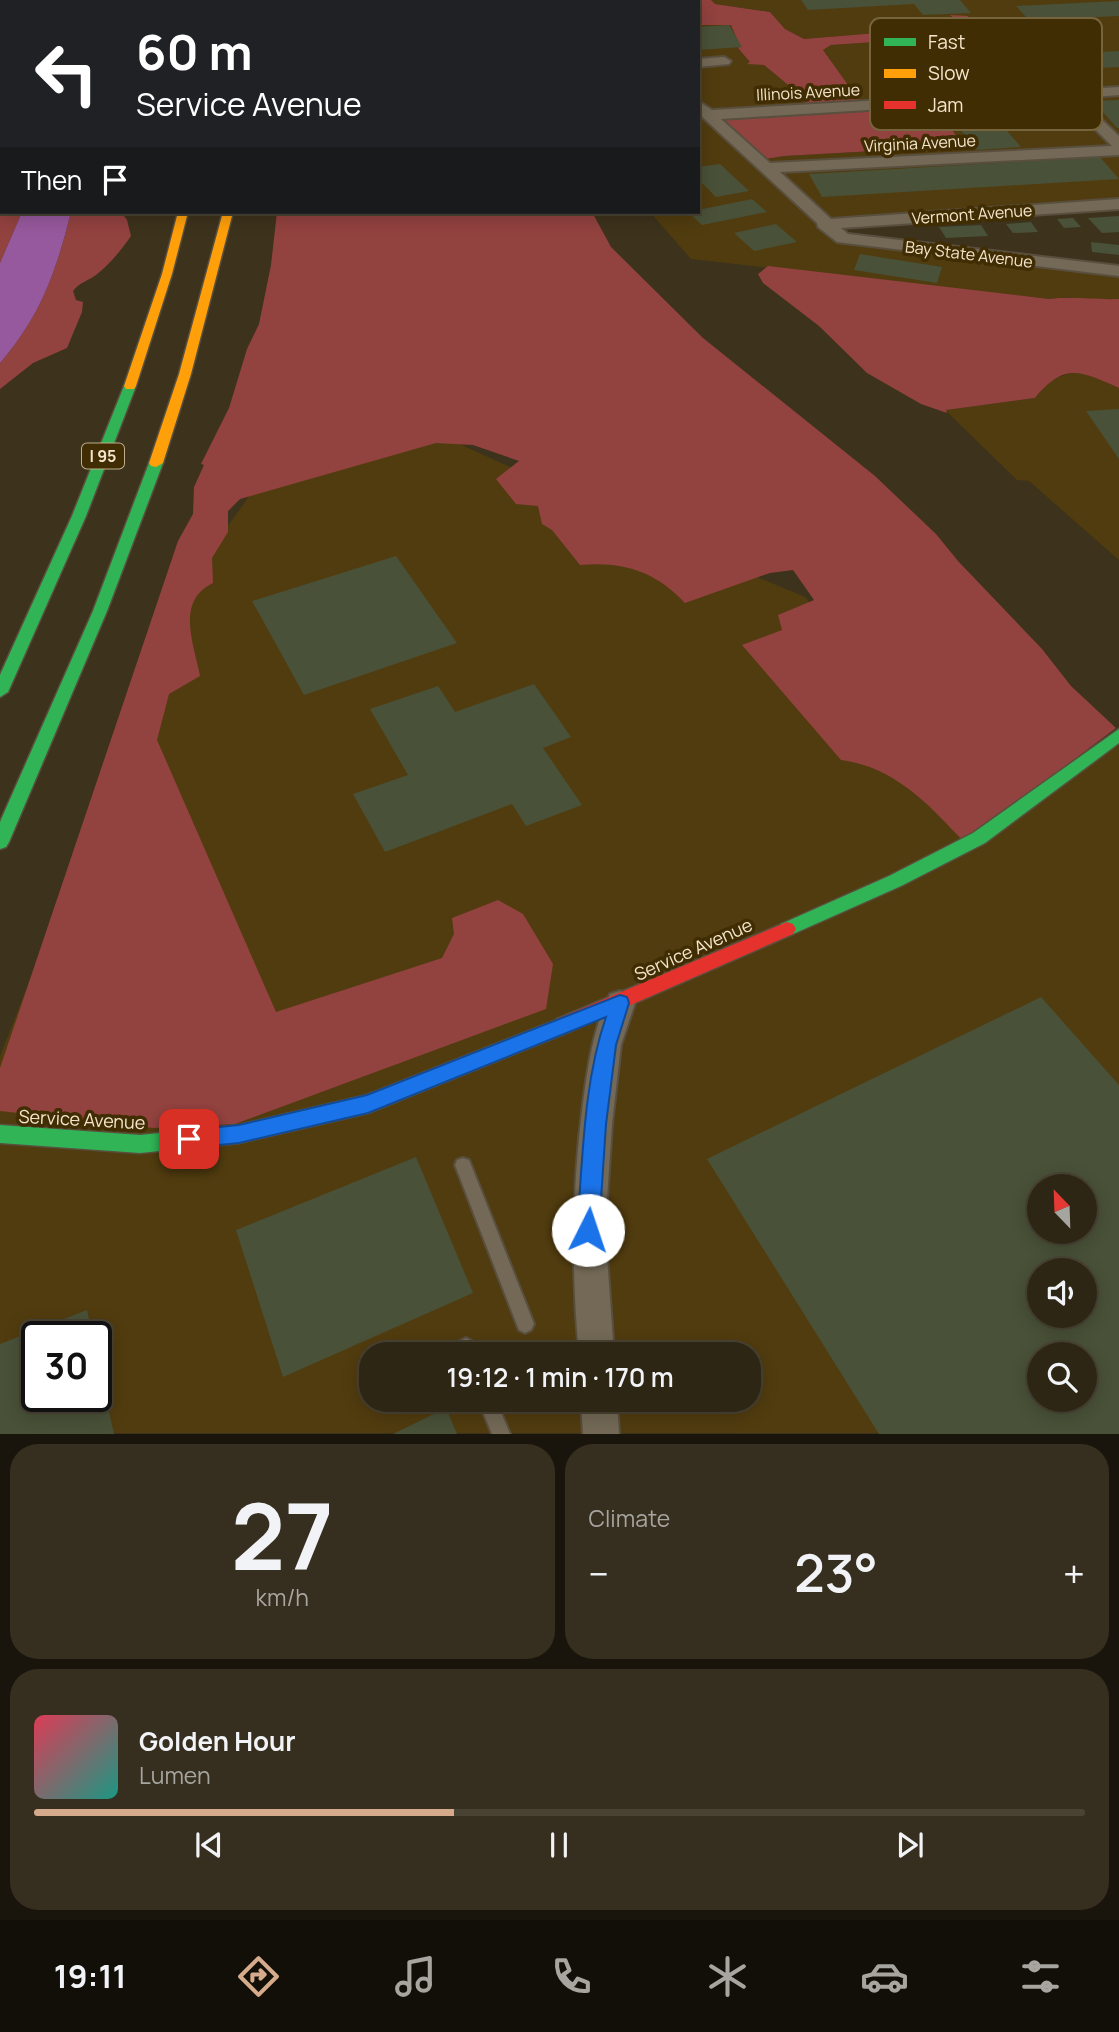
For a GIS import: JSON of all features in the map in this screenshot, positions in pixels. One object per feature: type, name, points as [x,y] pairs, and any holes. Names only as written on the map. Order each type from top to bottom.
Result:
[{"type":"main road","name":"I 95","points":[[0,692],[41,603],[113,430],[153,318],[182,214]]},
{"type":"main road","points":[[0,842],[93,629],[158,458],[199,329],[228,214]]},
{"type":"main road","name":"Service Avenue","points":[[0,1134],[140,1144],[239,1134],[368,1104],[620,1003],[895,881],[979,838],[1119,735]]},
{"type":"street","points":[[700,63],[724,61]]},
{"type":"street","name":"Illinois Avenue","points":[[704,110],[870,102]]},
{"type":"street","name":"Bay State Avenue","points":[[704,110],[840,237],[855,241],[1119,271]]},
{"type":"street","points":[[1102,127],[1119,144]]},
{"type":"street","name":"Virginia Avenue","points":[[765,168],[1119,150]]},
{"type":"street","name":"Vermont Avenue","points":[[824,223],[1119,204]]},
{"type":"street","points":[[595,1342],[588,1230],[596,1124],[606,1045],[620,1003]]},
{"type":"street","points":[[600,1412],[601,1433]]},
{"type":"lane","points":[[463,1165],[525,1324]]},
{"type":"lane","points":[[492,1412],[501,1433]]},
{"type":"shaded area","points":[[700,0],[770,12],[785,29],[804,39],[870,34],[870,42],[831,45],[823,50],[861,103],[870,111],[870,130],[952,130],[964,146],[784,156],[759,160],[711,116],[809,108],[799,94],[764,65],[747,64],[750,62],[738,48],[740,46],[731,25],[700,25]]},
{"type":"shaded area","points":[[711,0],[1119,0],[1119,203],[834,223],[842,237],[1119,271],[1119,299],[1049,299],[691,259],[652,214],[700,214],[700,25],[731,24],[738,48],[751,62],[764,65],[799,94],[810,109],[759,160],[784,156],[964,146],[952,130],[1102,130],[1102,18],[870,18],[870,34],[804,39],[785,29],[770,12],[715,4]]},
{"type":"shaded area","points":[[950,15],[969,18],[953,18]]},
{"type":"shaded area","points":[[870,42],[870,112],[823,50],[831,45]]},
{"type":"shaded area","points":[[0,214],[21,214],[0,263]]},
{"type":"shaded area","points":[[21,214],[70,214],[53,273],[37,310],[0,363],[0,263]]},
{"type":"shaded area","points":[[70,214],[122,214],[127,220],[131,236],[106,266],[73,291],[76,300],[83,302],[82,312],[67,348],[33,363],[0,389],[0,363],[37,310],[59,254]]},
{"type":"shaded area","points":[[277,214],[593,214],[611,247],[703,338],[875,476],[936,534],[958,561],[1042,649],[1071,686],[1116,728],[964,842],[924,802],[894,779],[860,764],[841,760],[742,645],[782,630],[778,615],[814,600],[793,570],[770,573],[685,603],[662,583],[637,570],[610,565],[580,565],[552,530],[542,524],[538,506],[516,504],[496,479],[519,461],[473,445],[436,443],[240,499],[228,511],[228,532],[212,558],[213,583],[201,591],[191,612],[191,637],[200,676],[169,694],[157,740],[276,1012],[442,958],[454,934],[452,918],[498,900],[523,914],[553,964],[546,1009],[235,1124],[154,1128],[0,1111],[0,1068],[178,541],[193,514],[194,487],[204,465],[201,464],[229,408],[247,349],[259,324],[271,265]]},
{"type":"shaded area","points":[[768,266],[1049,299],[1119,299],[1119,388],[1094,377],[1074,373],[1055,379],[1035,398],[946,410],[947,413],[921,404],[867,373],[819,326],[763,283],[758,274]]},
{"type":"shaded area","points":[[1073,372],[1093,376],[1119,388],[1119,560],[1029,481],[1017,480],[945,410],[1035,398],[1050,380]]},
{"type":"shaded area","points":[[444,437],[685,547],[805,597],[952,773],[1119,743],[1119,1433],[0,1433],[0,1056],[186,584],[253,491]]},
{"type":"building","points":[[801,0],[960,0],[971,13],[923,15],[914,4],[808,10]]},
{"type":"building","points":[[1119,1],[1119,16],[1027,18],[1016,6]]},
{"type":"building","points":[[729,25],[742,47],[700,50],[700,27]]},
{"type":"building","points":[[1119,51],[1119,67],[1102,68],[1102,52]]},
{"type":"building","points":[[1119,100],[1119,128],[1102,111],[1102,101]]},
{"type":"building","points":[[960,130],[1006,130],[1021,147],[977,150]]},
{"type":"building","points":[[1100,157],[1119,179],[822,197],[809,174]]},
{"type":"building","points":[[720,164],[749,191],[716,197],[700,181],[700,167]]},
{"type":"building","points":[[752,199],[767,212],[702,225],[690,214],[700,214],[700,210]]},
{"type":"building","points":[[1119,216],[1119,232],[1102,233],[1088,218]]},
{"type":"building","points":[[1073,218],[1081,227],[1064,228],[1057,219]]},
{"type":"building","points":[[1031,222],[1038,232],[1013,233],[1006,224]]},
{"type":"building","points":[[776,224],[797,242],[754,251],[734,233]]},
{"type":"building","points":[[981,225],[988,236],[946,238],[939,227]]},
{"type":"building","points":[[1091,242],[1119,245],[1119,255],[1092,252]]},
{"type":"building","points":[[860,254],[942,267],[937,283],[854,270]]},
{"type":"building","points":[[1119,409],[1119,459],[1086,411]]},
{"type":"building","points":[[396,556],[457,643],[304,695],[252,601]]},
{"type":"building","points":[[534,684],[571,737],[543,748],[582,805],[526,826],[512,804],[385,852],[353,794],[408,775],[370,709],[438,686],[455,712]]},
{"type":"building","points":[[1041,997],[1119,1085],[1119,1434],[879,1434],[707,1159]]},
{"type":"building","points":[[416,1157],[473,1293],[283,1377],[236,1230]]},
{"type":"building","points":[[87,1310],[89,1321],[59,1321]]},
{"type":"building","points":[[21,1336],[21,1412],[109,1412],[114,1434],[0,1434],[0,1344]]},
{"type":"building","points":[[438,1412],[448,1412],[457,1434],[393,1434]]},
{"type":"traffic: fast","points":[[0,692],[79,516],[130,386]]},
{"type":"traffic: fast","points":[[0,842],[100,611],[156,463]]},
{"type":"traffic: fast","points":[[787,929],[895,881],[979,838],[1119,735]]},
{"type":"traffic: fast","points":[[0,1134],[140,1144],[239,1134],[368,1104],[564,1025]]},
{"type":"traffic: slow","points":[[130,386],[167,274],[182,214]]},
{"type":"traffic: slow","points":[[156,463],[185,374],[227,214]]},
{"type":"traffic: jam","points":[[564,1025],[787,929]]},
{"type":"route","points":[[189,1139],[239,1134],[368,1104],[620,1003],[606,1045],[596,1124],[588,1230]]}]
